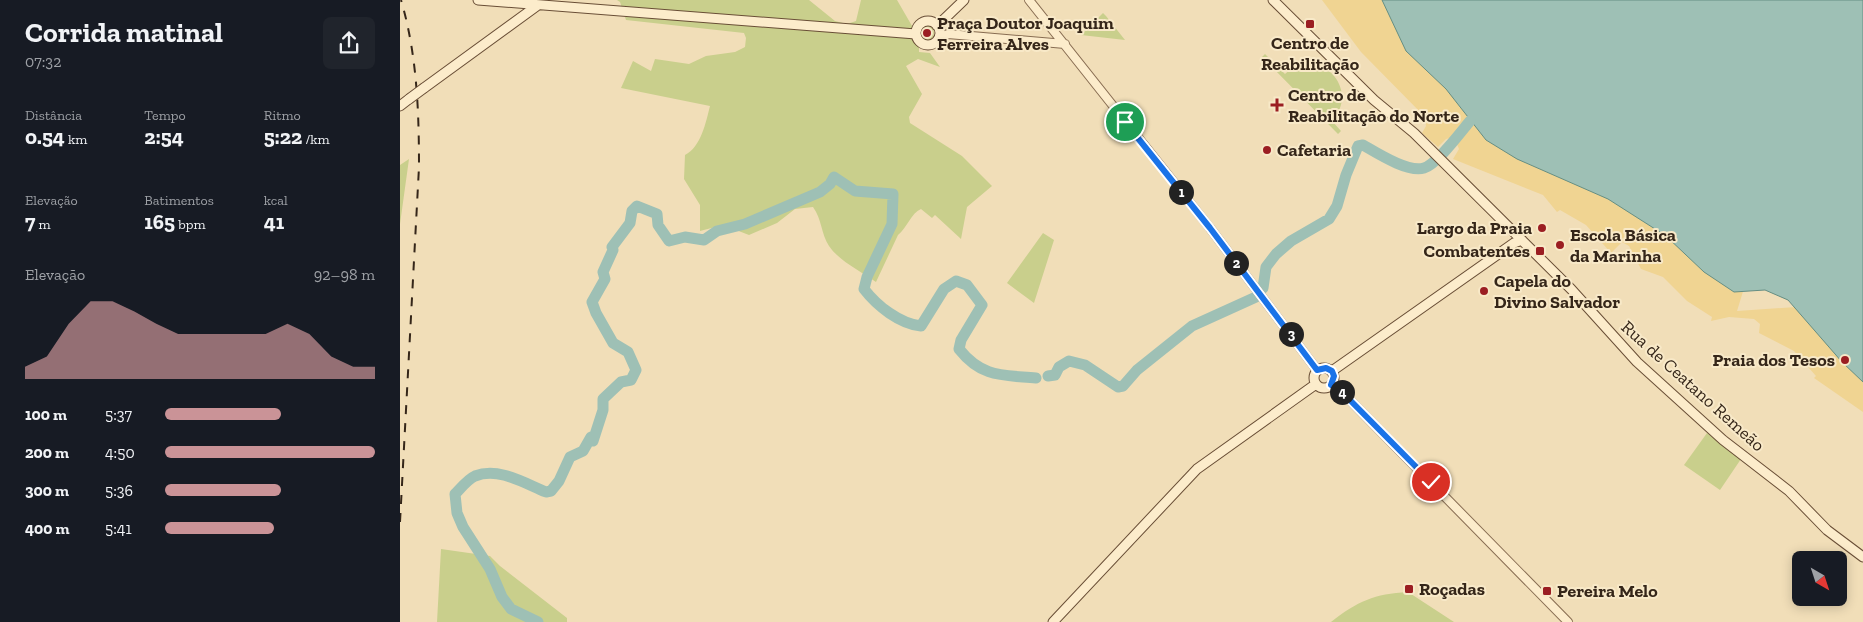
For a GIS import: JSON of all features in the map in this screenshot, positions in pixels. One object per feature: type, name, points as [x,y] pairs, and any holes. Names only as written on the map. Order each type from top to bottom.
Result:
[{"type":"main road","points":[[478,0],[916,34]]},
{"type":"main road","points":[[937,26],[964,0]]},
{"type":"main road","name":"Rua de Ceatano Remeão","points":[[1273,0],[1374,100],[1435,154],[1522,240],[1571,289],[1636,362],[1723,440],[1788,491],[1827,530],[1863,558]]},
{"type":"main road","points":[[510,2],[518,20]]},
{"type":"main road","points":[[400,106],[538,5]]},
{"type":"main road","points":[[924,22],[931,22],[937,26],[939,37],[935,43],[928,45],[921,43],[916,34],[917,27],[924,22]]},
{"type":"main road","points":[[1332,371],[1514,243],[1522,240]]},
{"type":"main road","points":[[1326,368],[1332,371],[1334,376],[1331,385],[1321,387],[1316,384],[1314,378],[1317,370],[1326,368]]},
{"type":"main road","points":[[1053,622],[1184,481],[1316,384]]},
{"type":"street","points":[[1029,0],[1210,228],[1317,370]]},
{"type":"street","points":[[939,37],[948,34],[1065,44]]},
{"type":"street","points":[[1331,385],[1340,390],[1568,622]]},
{"type":"green space","points":[[617,0],[809,0],[835,21],[847,24],[856,21],[861,0],[897,0],[919,38],[919,52],[930,53],[940,67],[918,59],[906,66],[922,94],[909,117],[910,123],[962,156],[992,186],[967,207],[961,239],[935,215],[932,218],[921,209],[914,214],[898,235],[876,282],[833,251],[824,237],[818,216],[813,207],[795,209],[777,223],[749,235],[723,225],[700,231],[700,205],[684,179],[685,155],[691,151],[699,140],[710,106],[621,88],[633,61],[651,71],[655,59],[689,64],[706,56],[735,52],[745,47],[746,38],[744,33],[626,20],[620,2]]},
{"type":"green space","points":[[1103,13],[1106,16],[1125,40],[1081,35]]},
{"type":"green space","points":[[924,26],[930,26],[934,33],[930,40],[924,40],[920,36],[920,30]]},
{"type":"green space","points":[[1265,54],[1285,74],[1298,66],[1310,64],[1322,67],[1332,74],[1339,84],[1342,96],[1340,108],[1332,121],[1341,131],[1338,134],[1262,57]]},
{"type":"green space","points":[[409,159],[400,224],[400,165]]},
{"type":"green space","points":[[1043,233],[1054,240],[1034,303],[1007,283]]},
{"type":"green space","points":[[1707,433],[1741,459],[1720,490],[1684,465]]},
{"type":"green space","points":[[441,549],[490,556],[500,566],[567,618],[567,622],[437,622]]},
{"type":"green space","points":[[1408,592],[1454,622],[1331,622],[1367,600]]},
{"type":"sand","points":[[1322,0],[1408,0],[1643,203],[1749,272],[1737,311],[1811,306],[1863,345],[1863,412],[1814,378],[1816,376],[1794,351],[1759,333],[1760,324],[1754,319],[1729,317],[1711,321],[1712,317],[1687,301],[1663,277],[1641,269],[1629,246],[1622,242],[1611,253],[1586,225],[1560,210],[1557,212],[1543,195],[1453,159],[1459,149],[1454,137],[1446,139],[1438,147],[1422,133],[1426,126],[1425,117],[1361,52]]},
{"type":"water","points":[[1382,0],[1863,0],[1863,382],[1842,362],[1788,300],[1765,290],[1734,292],[1704,272],[1666,236],[1608,199],[1517,159],[1486,140],[1446,89],[1406,51]]},
{"type":"waterway","points":[[1263,288],[1266,267],[1276,254],[1291,241],[1329,219],[1337,206],[1346,175],[1358,146],[1363,145],[1401,165],[1417,169],[1424,168],[1442,155],[1470,121]]},
{"type":"waterway","points":[[538,622],[511,609],[502,597],[490,569],[463,527],[457,513],[455,494],[472,477],[493,473],[511,477],[546,492],[551,491],[559,481],[570,457],[583,451],[591,437],[593,441],[603,410],[603,399],[621,382],[631,380],[636,370],[628,352],[613,343],[592,302],[605,279],[603,272],[613,250],[612,247],[630,223],[632,211],[637,206],[657,214],[658,225],[669,241],[685,237],[704,240],[717,231],[745,224],[820,192],[830,184],[834,177],[855,191],[893,194],[892,224],[867,277],[864,289],[875,302],[897,318],[913,325],[921,326],[944,289],[956,281],[967,285],[982,305],[961,340],[959,349],[976,365],[985,370],[1003,375],[1036,378]]},
{"type":"waterway","points":[[1048,376],[1055,375],[1059,367],[1069,361],[1085,365],[1118,387],[1123,386],[1137,370],[1192,326],[1256,297]]},
{"type":"railway","points":[[400,522],[419,167],[414,62],[401,0]]},
{"type":"place","name":"Centro de Reabilitação","points":[[1310,24]]},
{"type":"place","name":"Praça Doutor Joaquim Ferreira Alves","points":[[927,33]]},
{"type":"place","name":"Centro de Reabilitação do Norte","points":[[1277,105]]},
{"type":"place","name":"Cafetaria","points":[[1267,150]]},
{"type":"place","name":"Largo da Praia","points":[[1542,228]]},
{"type":"place","name":"Escola Básica da Marinha","points":[[1560,245]]},
{"type":"place","name":"Combatentes","points":[[1540,251]]},
{"type":"place","name":"Capela do Divino Salvador","points":[[1484,291]]},
{"type":"place","name":"Praia dos Tesos","points":[[1845,360]]},
{"type":"place","name":"Roçadas","points":[[1409,589]]},
{"type":"place","name":"Pereira Melo","points":[[1547,591]]},
{"type":"route","points":[[1125,122],[1210,228],[1317,370],[1323,367],[1332,371],[1334,379],[1331,385],[1340,390],[1431,482]]}]
